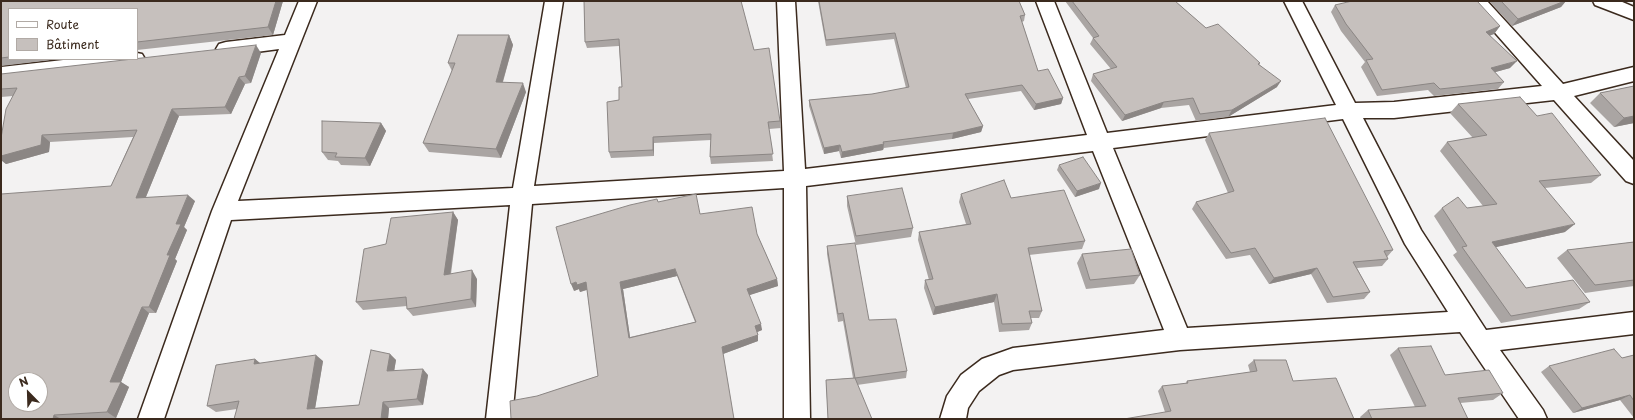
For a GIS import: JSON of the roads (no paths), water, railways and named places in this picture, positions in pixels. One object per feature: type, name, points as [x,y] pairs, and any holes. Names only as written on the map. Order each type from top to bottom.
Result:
[{"type":"street","points":[[151,419],[223,211],[308,1]]},
{"type":"street","points":[[499,419],[522,196],[554,1]]},
{"type":"street","points":[[786,1],[795,179],[797,419]]},
{"type":"street","points":[[1045,1],[1100,142],[1180,339]]},
{"type":"street","points":[[1293,1],[1413,237],[1480,342],[1534,419]]},
{"type":"street","points":[[1476,1],[1634,175]]},
{"type":"street","points":[[1602,1],[1634,14]]},
{"type":"street","points":[[207,51],[292,42]]},
{"type":"street","points":[[1,74],[124,60]]},
{"type":"street","points":[[223,211],[522,196],[795,179],[1349,112],[1394,110],[1559,92],[1634,74]]},
{"type":"street","points":[[953,419],[956,404],[970,383],[991,367],[1013,359],[1180,339],[1466,320]]},
{"type":"street","points":[[1480,342],[1634,324]]}]
